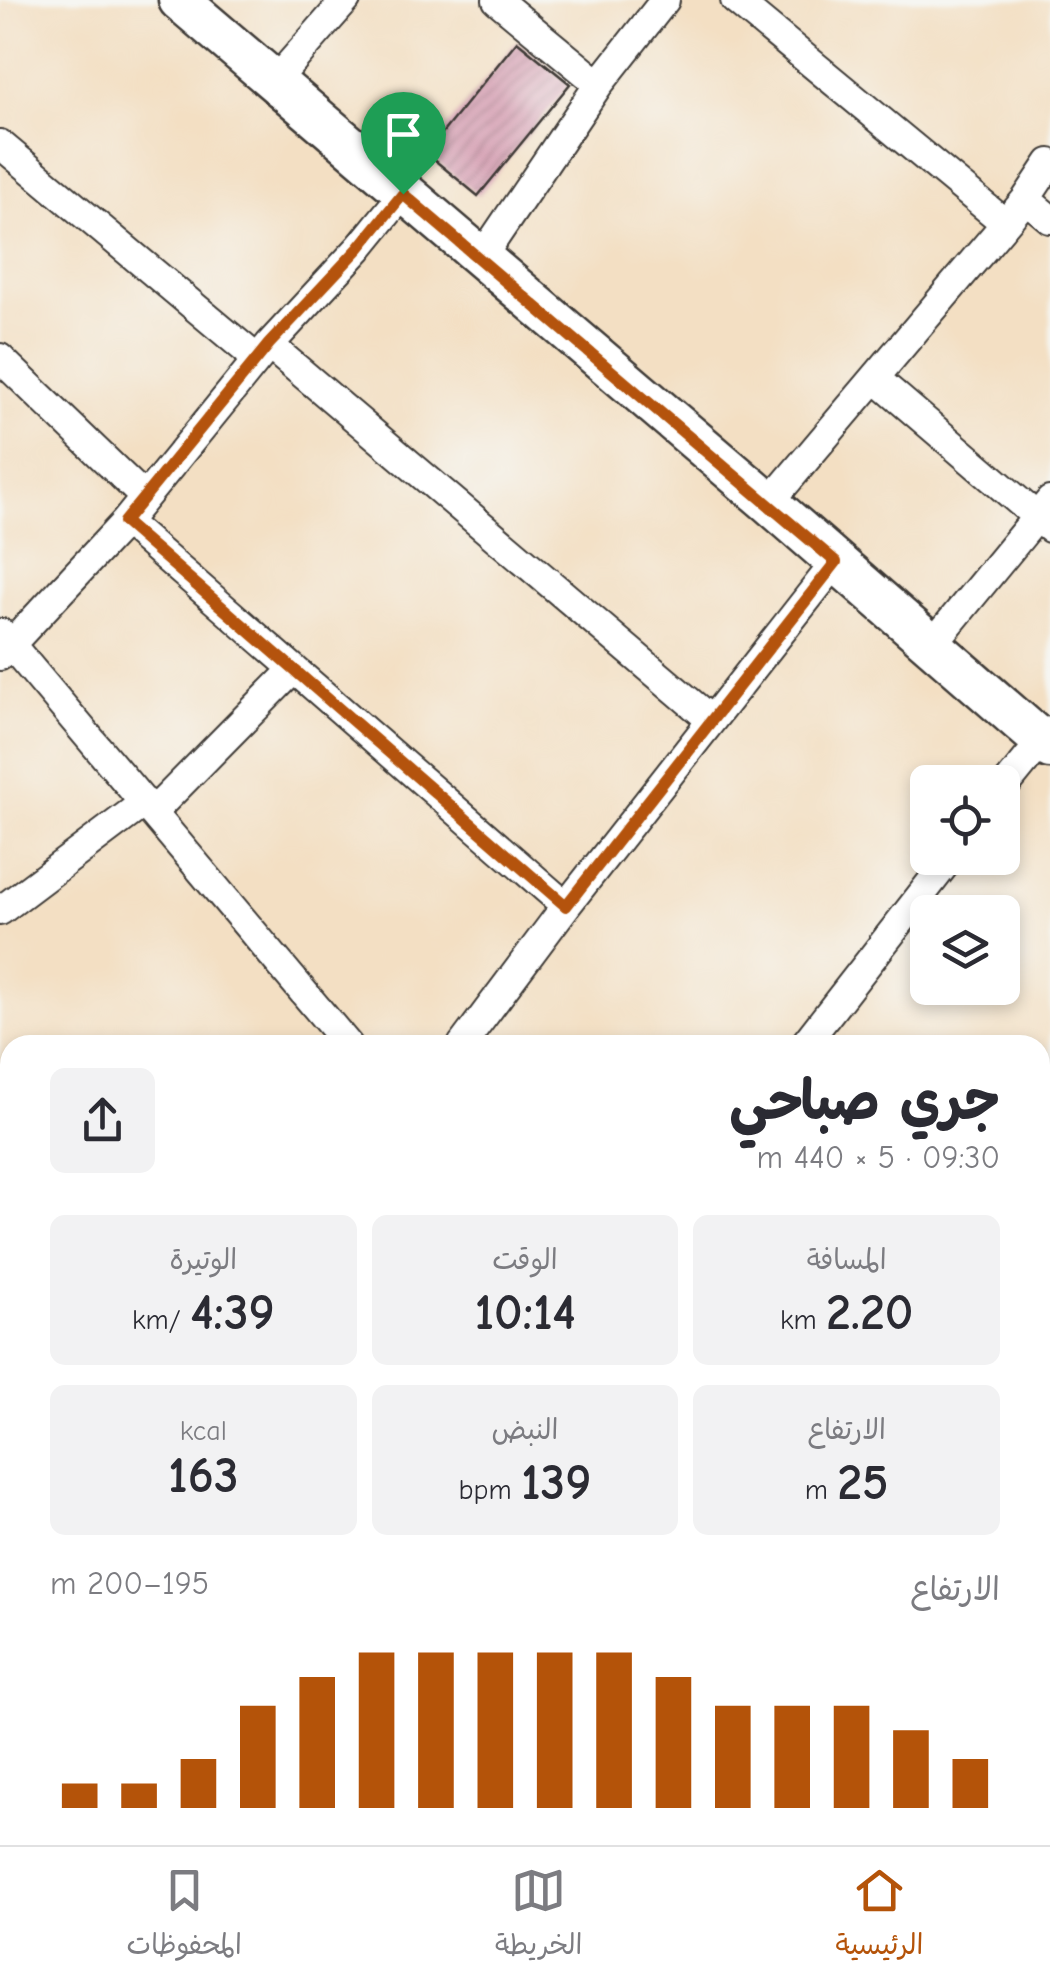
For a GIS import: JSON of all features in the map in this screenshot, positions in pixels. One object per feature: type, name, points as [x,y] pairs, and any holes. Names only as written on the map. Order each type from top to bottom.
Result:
[{"type":"street","points":[[179,0],[932,646],[1047,740],[1020,770]]},
{"type":"street","points":[[274,82],[346,0]]},
{"type":"street","points":[[497,0],[599,84]]},
{"type":"street","points":[[481,258],[599,84],[664,0]]},
{"type":"street","points":[[735,0],[1005,222]]},
{"type":"street","points":[[0,144],[263,352],[711,720]]},
{"type":"street","points":[[769,503],[1026,199],[1050,164]]},
{"type":"street","points":[[340,1035],[149,807],[4,644],[124,522],[263,352],[403,194]]},
{"type":"street","points":[[1026,199],[1050,219]]},
{"type":"street","points":[[0,358],[144,497]]},
{"type":"street","points":[[876,379],[1046,515],[932,646]]},
{"type":"street","points":[[124,522],[566,906]]},
{"type":"street","points":[[469,1035],[836,562]]},
{"type":"street","points":[[0,911],[149,807],[294,670]]},
{"type":"street","points":[[812,1035],[937,875]]},
{"type":"building","points":[[517,41],[570,84],[478,196],[426,153]]},
{"type":"route","points":[[403,194],[836,562],[566,906],[124,522],[269,344],[359,248],[403,194]]}]
